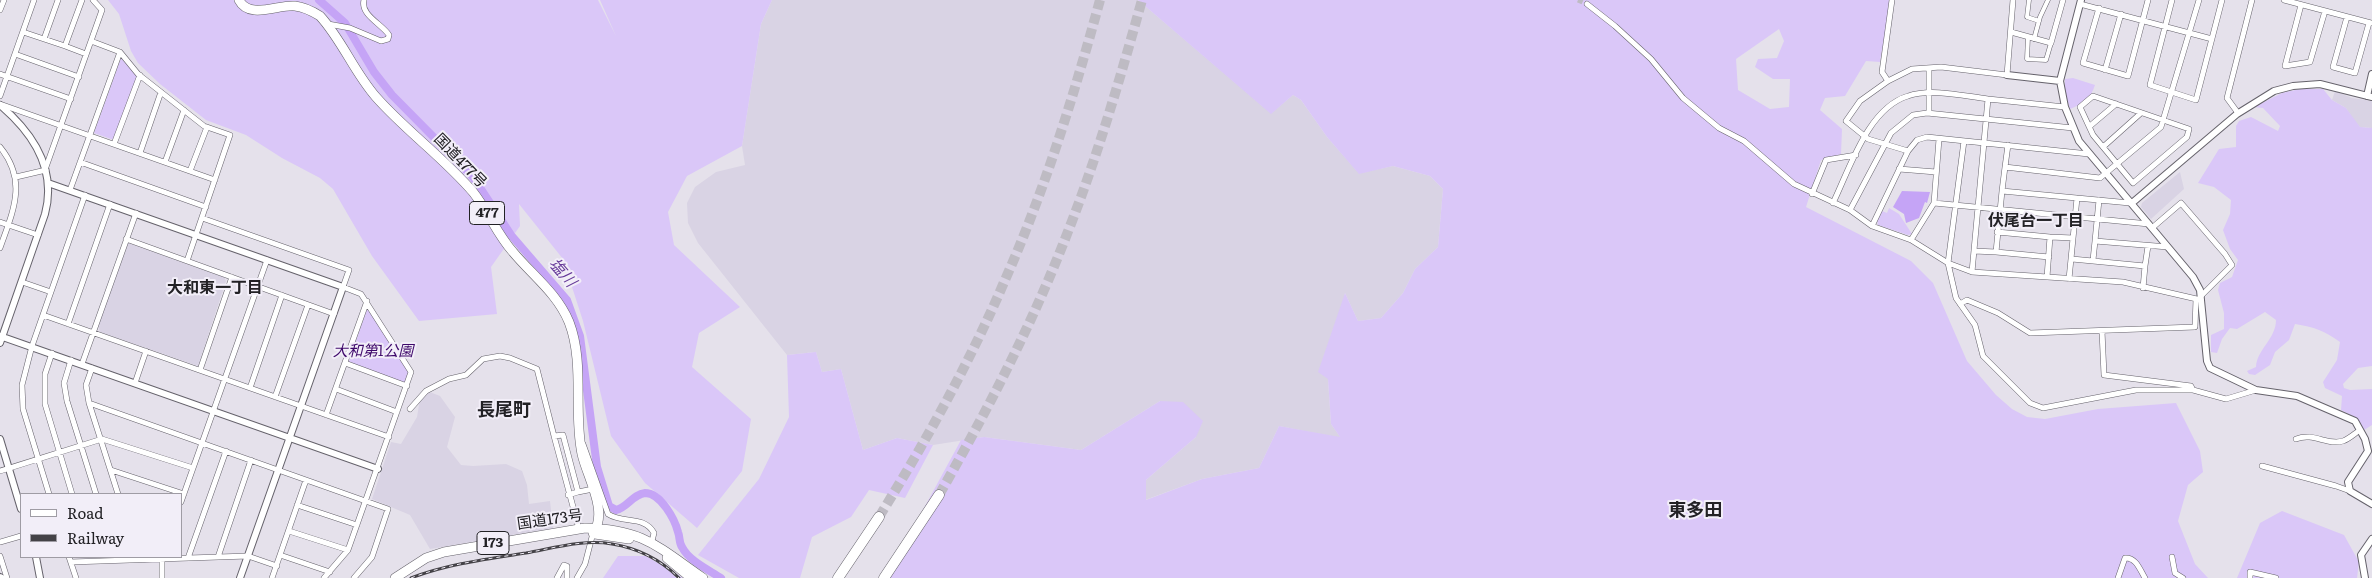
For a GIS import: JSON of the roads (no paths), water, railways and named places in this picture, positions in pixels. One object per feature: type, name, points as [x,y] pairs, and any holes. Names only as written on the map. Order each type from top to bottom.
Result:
[{"type":"highway","name":"国道477号","points":[[239,0],[248,9],[262,10],[292,6],[309,9],[320,16],[328,24],[371,90],[388,110],[446,163],[474,194],[503,240],[541,279],[556,300],[569,322],[574,342],[582,454],[599,512],[595,531]]},
{"type":"highway","points":[[884,578],[939,495]]},
{"type":"highway","points":[[838,578],[879,517]]},
{"type":"highway","name":"国道173号","points":[[395,578],[426,558],[444,552],[579,529],[632,533],[652,541],[703,578]]},
{"type":"highway","name":"国道173号","points":[[402,578],[433,560],[595,531],[632,539],[651,547],[691,578]]},
{"type":"street","points":[[0,10],[4,0]]},
{"type":"street","points":[[0,96],[34,0]]},
{"type":"street","points":[[44,39],[58,0]]},
{"type":"street","points":[[65,46],[82,0]]},
{"type":"street","points":[[46,169],[102,10],[93,0]]},
{"type":"street","points":[[328,24],[350,28],[381,41],[388,39],[389,35],[385,28],[366,13],[364,0]]},
{"type":"street","points":[[1888,81],[1882,72],[1892,0]]},
{"type":"street","points":[[2008,75],[2013,0]]},
{"type":"street","points":[[2029,0],[2027,17],[2039,21]]},
{"type":"street","points":[[2048,0],[2031,38],[2027,60],[2046,60],[2063,0]]},
{"type":"street","points":[[2098,8],[2083,63],[2128,76],[2148,0]]},
{"type":"street","points":[[2172,0],[2150,85],[2196,100],[2222,0]]},
{"type":"street","points":[[2005,167],[2100,178],[2161,127],[2199,0]]},
{"type":"street","points":[[2238,113],[2227,98],[2252,0]]},
{"type":"street","points":[[2284,0],[2371,23],[2355,72],[2333,67],[2347,17]]},
{"type":"street","points":[[2212,39],[2081,2],[2060,81],[2065,107],[2078,141],[2193,277],[2200,298],[2207,361],[2210,368],[2256,390],[2297,396],[2354,421],[2360,430],[2368,451],[2348,482],[2350,492]]},
{"type":"street","points":[[1587,4],[1615,26],[1651,59],[1683,98],[1720,128],[1744,141],[1794,184],[1850,210],[1872,226],[1911,240],[1948,263],[1972,272],[2122,282],[2143,288],[2200,298]]},
{"type":"street","points":[[2301,4],[2285,66],[2310,62],[2325,11]]},
{"type":"street","points":[[2105,70],[2120,14]]},
{"type":"street","points":[[23,32],[86,54]]},
{"type":"street","points":[[2011,32],[2051,43]]},
{"type":"street","points":[[91,41],[120,52],[140,75],[184,110],[207,127],[230,135],[187,261]]},
{"type":"street","points":[[70,190],[120,52]]},
{"type":"street","points":[[15,54],[79,77]]},
{"type":"street","points":[[1908,151],[1865,137],[1846,121],[1860,101],[1888,81],[1912,69],[1941,67],[2060,81]]},
{"type":"street","points":[[1929,68],[1931,93],[1929,114]]},
{"type":"street","points":[[0,74],[71,99]]},
{"type":"street","points":[[2002,191],[2132,203],[2238,113],[2274,91],[2293,86],[2326,85],[2369,96],[2372,74]]},
{"type":"street","points":[[114,144],[140,75]]},
{"type":"street","points":[[140,154],[161,92]]},
{"type":"street","points":[[1833,203],[1873,121],[1889,104],[1908,95],[1931,93],[2065,107]]},
{"type":"street","points":[[2093,96],[2141,113],[2189,130],[2187,137],[2133,183],[2093,135],[2080,107],[2093,96]]},
{"type":"street","points":[[1972,272],[1988,99]]},
{"type":"street","points":[[0,104],[215,180]]},
{"type":"street","points":[[0,104],[18,120],[34,140],[46,169],[48,183],[48,205],[1,339],[32,346],[378,469]]},
{"type":"street","points":[[2090,126],[2116,104]]},
{"type":"street","points":[[165,162],[184,110]]},
{"type":"street","points":[[2103,147],[2141,113]]},
{"type":"street","points":[[1850,210],[1891,133],[1912,115],[1929,114],[2074,128]]},
{"type":"street","points":[[190,171],[207,127]]},
{"type":"street","points":[[1872,226],[1908,151],[1917,140],[1927,137],[2089,154]]},
{"type":"street","points":[[1911,240],[1934,203],[1939,138]]},
{"type":"street","points":[[1964,141],[1958,174],[1957,206],[1948,263],[1956,298],[1975,325],[1983,356],[2030,403],[2043,408],[2136,390],[2193,390],[2226,399],[2256,390]]},
{"type":"street","points":[[1996,252],[1998,211],[2008,146]]},
{"type":"street","points":[[0,147],[7,156],[16,177],[15,205],[0,248]]},
{"type":"street","points":[[1812,194],[1826,160],[1856,156]]},
{"type":"street","points":[[80,162],[206,207]]},
{"type":"street","points":[[16,177],[46,169]]},
{"type":"street","points":[[1899,169],[1936,172]]},
{"type":"street","points":[[48,183],[343,287],[361,294],[367,301],[411,372],[348,550],[324,578]]},
{"type":"street","points":[[49,493],[23,409],[22,385],[42,315],[86,195]]},
{"type":"street","points":[[2070,279],[2077,198]]},
{"type":"street","points":[[2093,260],[2098,200]]},
{"type":"street","points":[[1934,203],[2150,226],[2181,202],[2226,254],[2232,265],[2200,298],[2195,326],[2030,333],[1985,307],[1967,300],[1960,304]]},
{"type":"street","points":[[68,324],[110,204]]},
{"type":"street","points":[[82,364],[136,213]]},
{"type":"street","points":[[202,218],[349,270],[240,578]]},
{"type":"street","points":[[0,222],[38,235]]},
{"type":"street","points":[[1997,232],[2073,238]]},
{"type":"street","points":[[2048,277],[2050,236]]},
{"type":"street","points":[[126,239],[334,314]]},
{"type":"street","points":[[2095,241],[2168,247]]},
{"type":"street","points":[[2143,288],[2148,246]]},
{"type":"street","points":[[1974,251],[2049,257]]},
{"type":"street","points":[[2072,259],[2145,266]]},
{"type":"street","points":[[182,499],[267,260]]},
{"type":"street","points":[[200,370],[232,277]]},
{"type":"street","points":[[22,282],[51,292]]},
{"type":"street","points":[[250,388],[282,295]]},
{"type":"street","points":[[326,415],[367,301]]},
{"type":"street","points":[[275,397],[308,305]]},
{"type":"street","points":[[42,315],[389,437]]},
{"type":"street","points":[[2102,331],[2104,375],[2191,386],[2193,390]]},
{"type":"street","points":[[135,383],[146,352]]},
{"type":"street","points":[[52,353],[45,374],[45,404],[72,493]]},
{"type":"street","points":[[410,409],[426,391],[449,379],[466,375],[483,360],[500,356],[537,369],[568,495],[579,529]]},
{"type":"street","points":[[71,360],[64,383],[67,401],[96,493]]},
{"type":"street","points":[[345,364],[407,386]]},
{"type":"street","points":[[92,368],[86,385],[89,403],[118,493]]},
{"type":"street","points":[[336,389],[397,412]]},
{"type":"street","points":[[89,403],[388,509],[372,557],[354,578]]},
{"type":"street","points":[[2296,439],[2305,436],[2337,442],[2345,441],[2360,430]]},
{"type":"street","points":[[554,436],[563,435],[578,492]]},
{"type":"street","points":[[0,470],[102,439],[193,468]]},
{"type":"street","points":[[580,439],[593,466],[600,496],[608,514],[621,520],[642,521],[654,533],[652,541]]},
{"type":"street","points":[[0,440],[20,506]]},
{"type":"street","points":[[188,558],[226,451]]},
{"type":"street","points":[[218,557],[251,460]]},
{"type":"street","points":[[2262,466],[2336,486],[2372,504]]},
{"type":"street","points":[[111,470],[181,493]]},
{"type":"street","points":[[272,578],[306,480]]},
{"type":"street","points":[[568,495],[593,489]]},
{"type":"street","points":[[297,505],[357,525]]},
{"type":"street","points":[[289,530],[348,550]]},
{"type":"street","points":[[577,578],[585,564],[595,531]]},
{"type":"street","points":[[0,542],[20,536]]},
{"type":"street","points":[[2365,578],[2361,554],[2372,539]]},
{"type":"street","points":[[280,554],[330,572]]},
{"type":"street","points":[[0,556],[7,578]]},
{"type":"street","points":[[76,578],[70,559],[248,556],[276,566]]},
{"type":"street","points":[[2172,557],[2176,574],[2183,578]]},
{"type":"street","points":[[36,558],[40,578]]},
{"type":"street","points":[[162,558],[162,578]]},
{"type":"street","points":[[2118,578],[2124,558],[2134,560],[2145,578]]},
{"type":"street","points":[[557,578],[564,565],[567,566],[568,578]]},
{"type":"street","points":[[2250,578],[2250,572],[2276,578]]},
{"type":"waterway","name":"塩川","points":[[319,0],[345,23],[374,72],[392,95],[473,177],[511,235],[567,300],[580,336],[597,467],[609,506],[616,510],[620,509],[637,496],[645,493],[656,497],[670,514],[679,534],[681,545],[689,557],[721,578]]},
{"type":"tunnel","points":[[879,517],[946,401],[977,341],[1020,246],[1058,142],[1100,0]]},
{"type":"tunnel","points":[[939,495],[1008,367],[1053,268],[1098,147],[1117,89],[1142,0]]},
{"type":"tunnel","points":[[1578,0],[1587,4]]},
{"type":"railway","points":[[411,578],[467,562],[591,543],[612,544],[639,552],[656,560],[679,578]]},
{"type":"district","name":"伏尾台一丁目","points":[[2036,221]]},
{"type":"district","name":"大和東一丁目","points":[[215,288]]},
{"type":"district","name":"長尾町","points":[[504,411]]},
{"type":"district","name":"東多田","points":[[1695,511]]},
{"type":"park label","name":"大和第1公園","points":[[373,352]]}]
